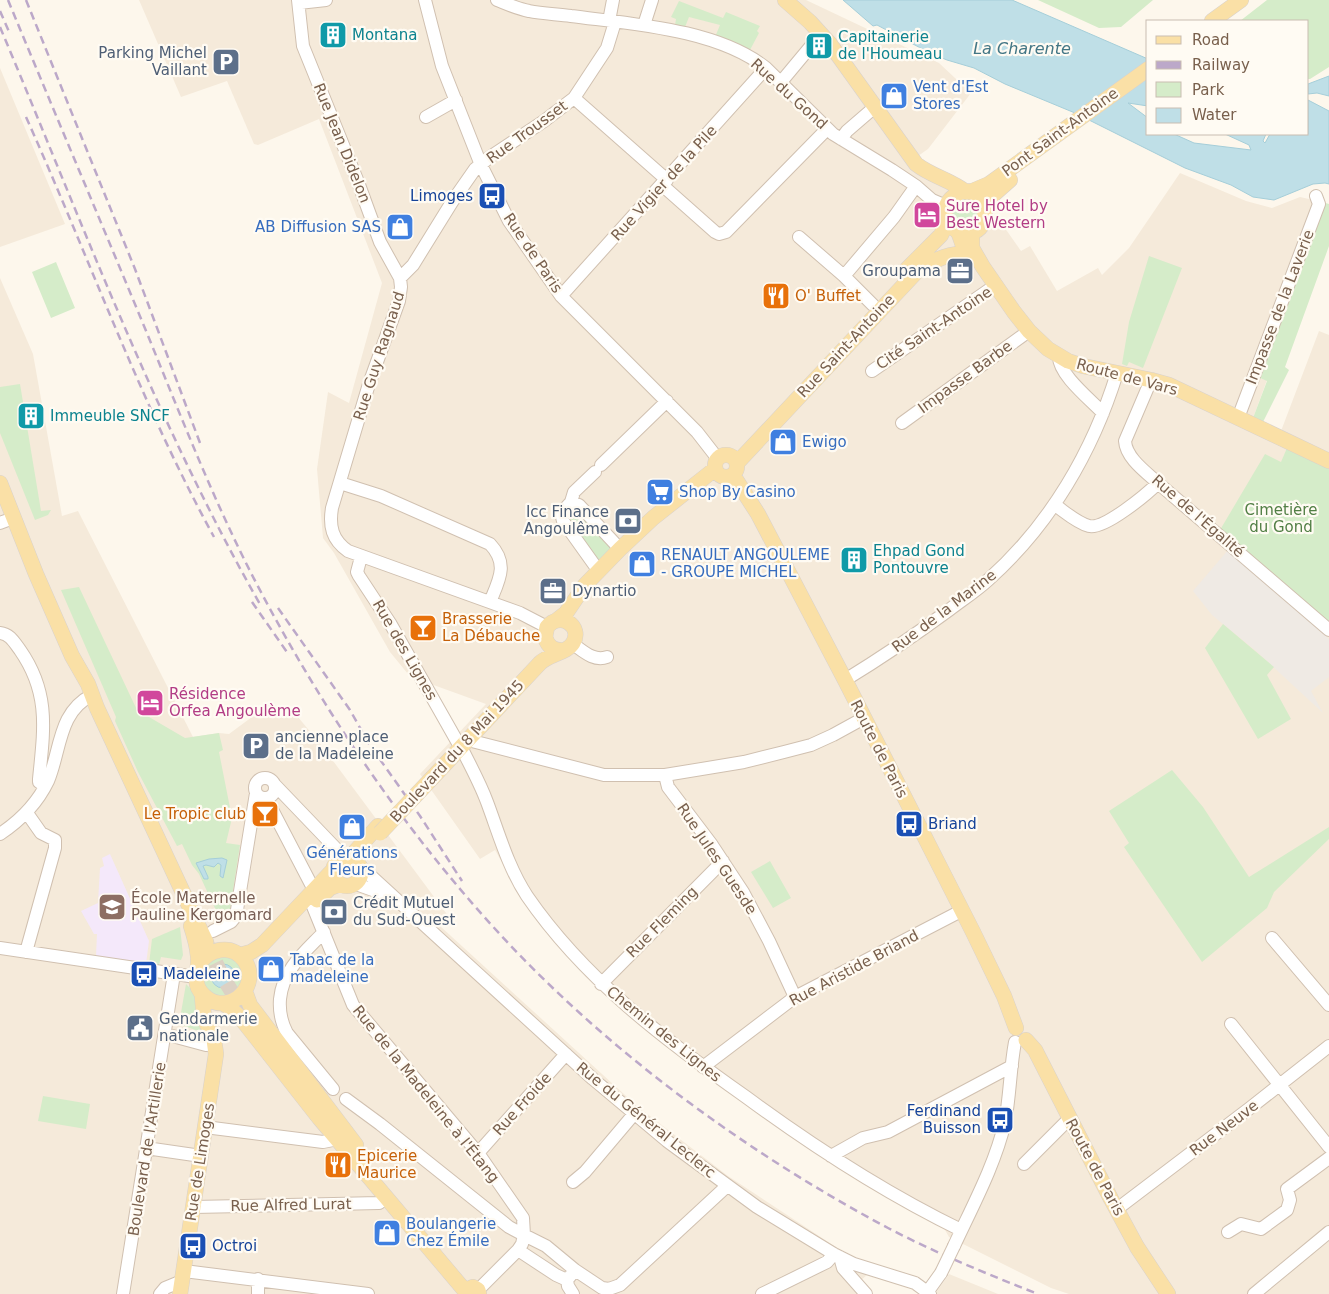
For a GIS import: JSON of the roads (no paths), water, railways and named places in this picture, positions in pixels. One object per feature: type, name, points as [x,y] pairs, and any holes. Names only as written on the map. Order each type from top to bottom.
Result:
[{"type":"main road","points":[[785,0],[821,34],[876,106],[916,164],[946,179],[959,197]]},
{"type":"main road","points":[[1213,20],[1241,0]]},
{"type":"main road","points":[[1224,20],[1252,0]]},
{"type":"main road","name":"Pont Saint-Antoine","points":[[984,203],[992,188],[1146,71]]},
{"type":"main road","name":"Pont Saint-Antoine","points":[[959,197],[992,188],[1146,78]]},
{"type":"main road","points":[[976,194],[984,203],[986,209],[984,220],[977,229],[959,228],[945,212],[959,197],[976,194]]},
{"type":"main road","points":[[920,268],[959,228]]},
{"type":"main road","name":"Route de Vars","points":[[959,228],[1014,312],[1029,331],[1048,349],[1060,357],[1083,366],[1118,372],[1169,385],[1329,460]]},
{"type":"main road","name":"Route de Vars","points":[[959,228],[963,245],[983,267]]},
{"type":"main road","name":"Rue Saint-Antoine","points":[[726,466],[873,305],[941,234],[959,228]]},
{"type":"main road","name":"Rue Saint-Antoine","points":[[726,466],[920,268],[942,256],[969,253]]},
{"type":"main road","points":[[570,641],[572,626],[566,620],[550,628],[549,646],[559,650],[570,641],[576,610],[582,599],[598,581],[656,525],[726,466]]},
{"type":"main road","name":"Boulevard du 8 Mai 1945","points":[[353,861],[352,854],[466,740],[496,706],[537,654],[550,628],[566,613],[580,590],[598,570],[653,518],[726,466]]},
{"type":"main road","name":"Route de Paris","points":[[726,466],[758,514],[848,686],[1004,996],[1019,1037],[1034,1050],[1137,1247],[1168,1294]]},
{"type":"main road","points":[[0,482],[7,520],[25,544],[72,656],[88,684],[89,697],[109,734],[174,870],[210,936],[245,962],[249,972],[249,983],[245,991],[235,1000],[220,1003]]},
{"type":"main road","points":[[0,501],[7,520],[36,574]]},
{"type":"main road","name":"Boulevard du 8 Mai 1945","points":[[496,706],[543,660],[570,641]]},
{"type":"main road","points":[[130,779],[160,858],[192,927],[198,988],[210,1000],[230,1007],[240,1017],[292,1084],[342,1136]]},
{"type":"main road","points":[[249,972],[313,897],[336,863],[353,861],[361,876],[356,884],[348,886],[340,884],[334,878],[333,870]]},
{"type":"main road","points":[[197,970],[202,959],[213,951],[251,952],[262,945],[313,897],[340,884]]},
{"type":"main road","points":[[245,991],[250,1005],[282,1036],[381,1201],[472,1291]]},
{"type":"main road","name":"Rue de Limoges","points":[[202,994],[204,1018],[213,1038]]},
{"type":"main road","name":"Rue de Limoges","points":[[182,1282],[216,1054],[209,1018],[211,1012],[220,1003]]},
{"type":"main road","points":[[243,1010],[342,1136],[472,1291]]},
{"type":"street","points":[[299,2],[326,0]]},
{"type":"street","name":"Rue de Paris","points":[[425,0],[442,66],[482,164],[509,221],[561,296],[667,401],[726,466]]},
{"type":"street","name":"Rue du Gond","points":[[497,0],[529,11],[644,25],[716,42],[749,57],[766,68],[827,129],[916,186],[932,200],[959,197]]},
{"type":"street","name":"Rue Trousset","points":[[482,164],[574,98],[607,48],[612,21],[613,0]]},
{"type":"street","points":[[644,25],[652,0]]},
{"type":"street","name":"Rue Jean Didelon","points":[[299,2],[303,46],[380,242],[400,278]]},
{"type":"street","points":[[781,82],[821,34]]},
{"type":"street","name":"Rue Vigier de la Pile","points":[[561,296],[766,68]]},
{"type":"street","points":[[574,98],[719,234],[726,232],[827,129]]},
{"type":"street","points":[[426,117],[456,100]]},
{"type":"street","points":[[841,139],[846,131],[876,106]]},
{"type":"street","name":"Rue Guy Ragnaud","points":[[482,164],[469,176],[413,265],[400,278],[399,301],[369,384],[330,517],[332,534],[342,547],[361,556],[528,616],[550,628]]},
{"type":"street","points":[[844,276],[894,217],[916,186]]},
{"type":"street","name":"Impasse de la Laverie","points":[[1238,418],[1319,204],[1316,196]]},
{"type":"street","points":[[799,238],[844,276],[873,305]]},
{"type":"street","name":"Cité Saint-Antoine","points":[[872,371],[996,285]]},
{"type":"street","name":"Impasse Barbe","points":[[902,424],[1029,331]]},
{"type":"street","points":[[1060,357],[1059,361],[1065,373],[1103,413]]},
{"type":"street","name":"Rue de la Marine","points":[[848,686],[887,654],[987,582],[1019,550],[1055,505],[1070,480],[1103,413],[1118,372]]},
{"type":"street","name":"Rue de l'Égalité","points":[[1151,380],[1129,428],[1125,446],[1141,467],[1158,483],[1329,630]]},
{"type":"street","points":[[598,570],[561,517],[563,509],[571,502],[574,492],[667,401]]},
{"type":"street","points":[[340,483],[381,496],[490,544],[498,555],[502,568],[490,602]]},
{"type":"street","points":[[1055,505],[1084,525],[1096,526],[1142,498],[1158,483]]},
{"type":"street","points":[[571,502],[579,505],[620,549]]},
{"type":"street","name":"Rue des Lignes","points":[[361,556],[357,572],[359,576],[378,604],[441,711],[466,740]]},
{"type":"street","points":[[0,633],[6,634],[11,638],[30,666],[39,686],[44,715],[44,733],[38,779],[45,786]]},
{"type":"street","points":[[570,641],[594,658],[603,659],[607,657]]},
{"type":"street","points":[[3,832],[32,808],[45,786],[54,763],[66,720],[89,697]]},
{"type":"street","points":[[466,740],[604,775],[665,775],[744,762],[784,752],[833,735],[863,717]]},
{"type":"street","name":"Chemin des Lignes","points":[[466,740],[504,852],[527,896],[601,984],[703,1067],[785,1126],[884,1189],[961,1230]]},
{"type":"street","name":"Rue Jules Guesde","points":[[665,775],[668,787],[723,861],[743,892],[796,997]]},
{"type":"street","points":[[210,936],[231,922],[236,916],[261,796],[255,786],[260,779],[270,779],[275,786],[273,795],[261,796]]},
{"type":"street","name":"Rue du Général Leclerc","points":[[275,786],[326,837],[634,1114],[757,1207],[837,1256],[854,1264],[915,1284],[928,1293]]},
{"type":"street","name":"Rue de la Madeleine à l'Étang","points":[[261,796],[313,897],[324,932],[353,1005],[478,1153],[523,1218],[524,1235]]},
{"type":"street","points":[[26,952],[55,848],[55,840],[41,833],[27,813]]},
{"type":"street","points":[[326,837],[342,847],[350,848],[379,829]]},
{"type":"street","name":"Rue Fleming","points":[[601,984],[723,861]]},
{"type":"street","points":[[356,884],[394,898]]},
{"type":"street","name":"Rue Aristide Briand","points":[[703,1067],[796,997],[961,911]]},
{"type":"street","points":[[324,932],[293,965],[284,980],[280,1008],[282,1036],[333,1089]]},
{"type":"street","points":[[1272,938],[1329,1005]]},
{"type":"street","points":[[0,948],[174,974],[197,970]]},
{"type":"street","name":"Boulevard de l'Artillerie","points":[[123,1294],[174,974]]},
{"type":"street","points":[[1231,1024],[1329,1147]]},
{"type":"street","points":[[165,1034],[200,1044],[213,1038]]},
{"type":"street","points":[[928,1293],[941,1273],[998,1148],[1019,1037]]},
{"type":"street","name":"Rue Neuve","points":[[1117,1208],[1329,1046]]},
{"type":"street","name":"Rue Froide","points":[[478,1153],[566,1054]]},
{"type":"street","points":[[830,1156],[863,1138],[888,1132],[1012,1066]]},
{"type":"street","points":[[346,1099],[509,1228],[546,1246],[575,1270],[602,1288],[615,1288],[620,1285],[727,1186]]},
{"type":"street","points":[[573,1182],[585,1172],[634,1114]]},
{"type":"street","points":[[1024,1164],[1070,1118]]},
{"type":"street","points":[[205,1127],[323,1142],[342,1136]]},
{"type":"street","points":[[146,1148],[201,1156]]},
{"type":"street","points":[[1228,1232],[1241,1224],[1261,1229],[1287,1210],[1290,1200],[1287,1189],[1329,1158]]},
{"type":"street","name":"Rue Alfred Lurat","points":[[193,1207],[381,1201]]},
{"type":"street","points":[[1254,1294],[1329,1232]]},
{"type":"street","points":[[472,1291],[518,1250],[524,1235]]},
{"type":"street","points":[[518,1250],[567,1280]]},
{"type":"street","points":[[762,1294],[837,1256],[842,1268],[866,1294]]},
{"type":"street","points":[[573,1294],[567,1280],[575,1270]]},
{"type":"street","points":[[258,1279],[258,1294]]},
{"type":"street","points":[[160,1294],[165,1288],[182,1282],[258,1279],[368,1294]]},
{"type":"water","name":"La Charente","points":[[843,0],[1012,0],[1146,58],[1146,106],[1128,103],[1146,116],[1146,135],[1176,135],[1194,143],[1251,150],[1249,145],[1227,135],[1266,135],[1263,141],[1265,143],[1269,135],[1309,135],[1309,101],[1329,111],[1329,184],[1313,184],[1274,200],[1253,197],[1231,185],[1185,168],[1075,113],[1005,84],[974,68],[930,53],[877,25],[873,26]]},
{"type":"water","points":[[1329,76],[1329,96],[1317,93],[1309,94],[1309,84]]},
{"type":"water","points":[[222,858],[227,860],[223,878],[220,876],[221,865],[218,863],[214,867],[203,866],[208,877],[208,879],[204,879],[196,863]]},
{"type":"water","points":[[223,964],[232,967],[235,976],[232,985],[223,988],[214,985],[211,976],[214,967]]},
{"type":"tunnel","points":[[206,942],[222,976],[243,1010]]},
{"type":"railway","points":[[8,0],[200,461],[245,561],[288,641],[344,733],[374,778],[439,864],[510,945],[551,987],[640,1065],[688,1102],[786,1169],[888,1228],[962,1263],[1038,1294]]},
{"type":"railway","points":[[26,0],[135,269],[200,443]]},
{"type":"railway","points":[[0,11],[10,34]]},
{"type":"railway","points":[[0,27],[122,321],[154,393],[187,465],[261,606]]},
{"type":"railway","points":[[26,117],[162,434],[214,537]]},
{"type":"railway","points":[[252,602],[289,655]]},
{"type":"railway","points":[[278,608],[350,710],[369,744],[420,816],[462,881]]},
{"type":"place","name":"Montana","points":[[333,35]]},
{"type":"place","name":"Capitainerie de l'Houmeau","points":[[819,46]]},
{"type":"place","name":"Parking Michel Vaillant","points":[[226,62]]},
{"type":"place","name":"Vent d'Est Stores","points":[[894,96]]},
{"type":"place","name":"Limoges","points":[[492,196]]},
{"type":"place","name":"Sure Hotel by Best Western","points":[[927,215]]},
{"type":"place","name":"AB Diffusion SAS","points":[[400,227]]},
{"type":"place","name":"Groupama","points":[[960,271]]},
{"type":"place","name":"O' Buffet","points":[[776,296]]},
{"type":"place","name":"Immeuble SNCF","points":[[31,416]]},
{"type":"place","name":"Ewigo","points":[[783,442]]},
{"type":"place","name":"Shop By Casino","points":[[660,492]]},
{"type":"place","name":"Icc Finance Angoulême","points":[[628,521]]},
{"type":"place","name":"Ehpad Gond Pontouvre","points":[[854,560]]},
{"type":"place","name":"RENAULT ANGOULEME - GROUPE MICHEL","points":[[642,564]]},
{"type":"place","name":"Dynartio","points":[[553,591]]},
{"type":"place","name":"Brasserie La Débauche","points":[[423,628]]},
{"type":"place","name":"Résidence Orfea Angoulème","points":[[150,703]]},
{"type":"place","name":"ancienne place de la Madeleine","points":[[256,746]]},
{"type":"place","name":"Le Tropic club","points":[[265,814]]},
{"type":"place","name":"Briand","points":[[909,824]]},
{"type":"place","name":"Générations Fleurs","points":[[352,827]]},
{"type":"place","name":"École Maternelle Pauline Kergomard","points":[[112,907]]},
{"type":"place","name":"Crédit Mutuel du Sud-Ouest","points":[[334,912]]},
{"type":"place","name":"Tabac de la madeleine","points":[[271,969]]},
{"type":"place","name":"Madeleine","points":[[144,974]]},
{"type":"place","name":"Gendarmerie nationale","points":[[140,1028]]},
{"type":"place","name":"Ferdinand Buisson","points":[[1000,1120]]},
{"type":"place","name":"Epicerie Maurice","points":[[338,1165]]},
{"type":"place","name":"Boulangerie Chez Émile","points":[[387,1233]]},
{"type":"place","name":"Octroi","points":[[193,1246]]},
{"type":"park label","name":"Cimetière du Gond","points":[[1281,518]]}]
